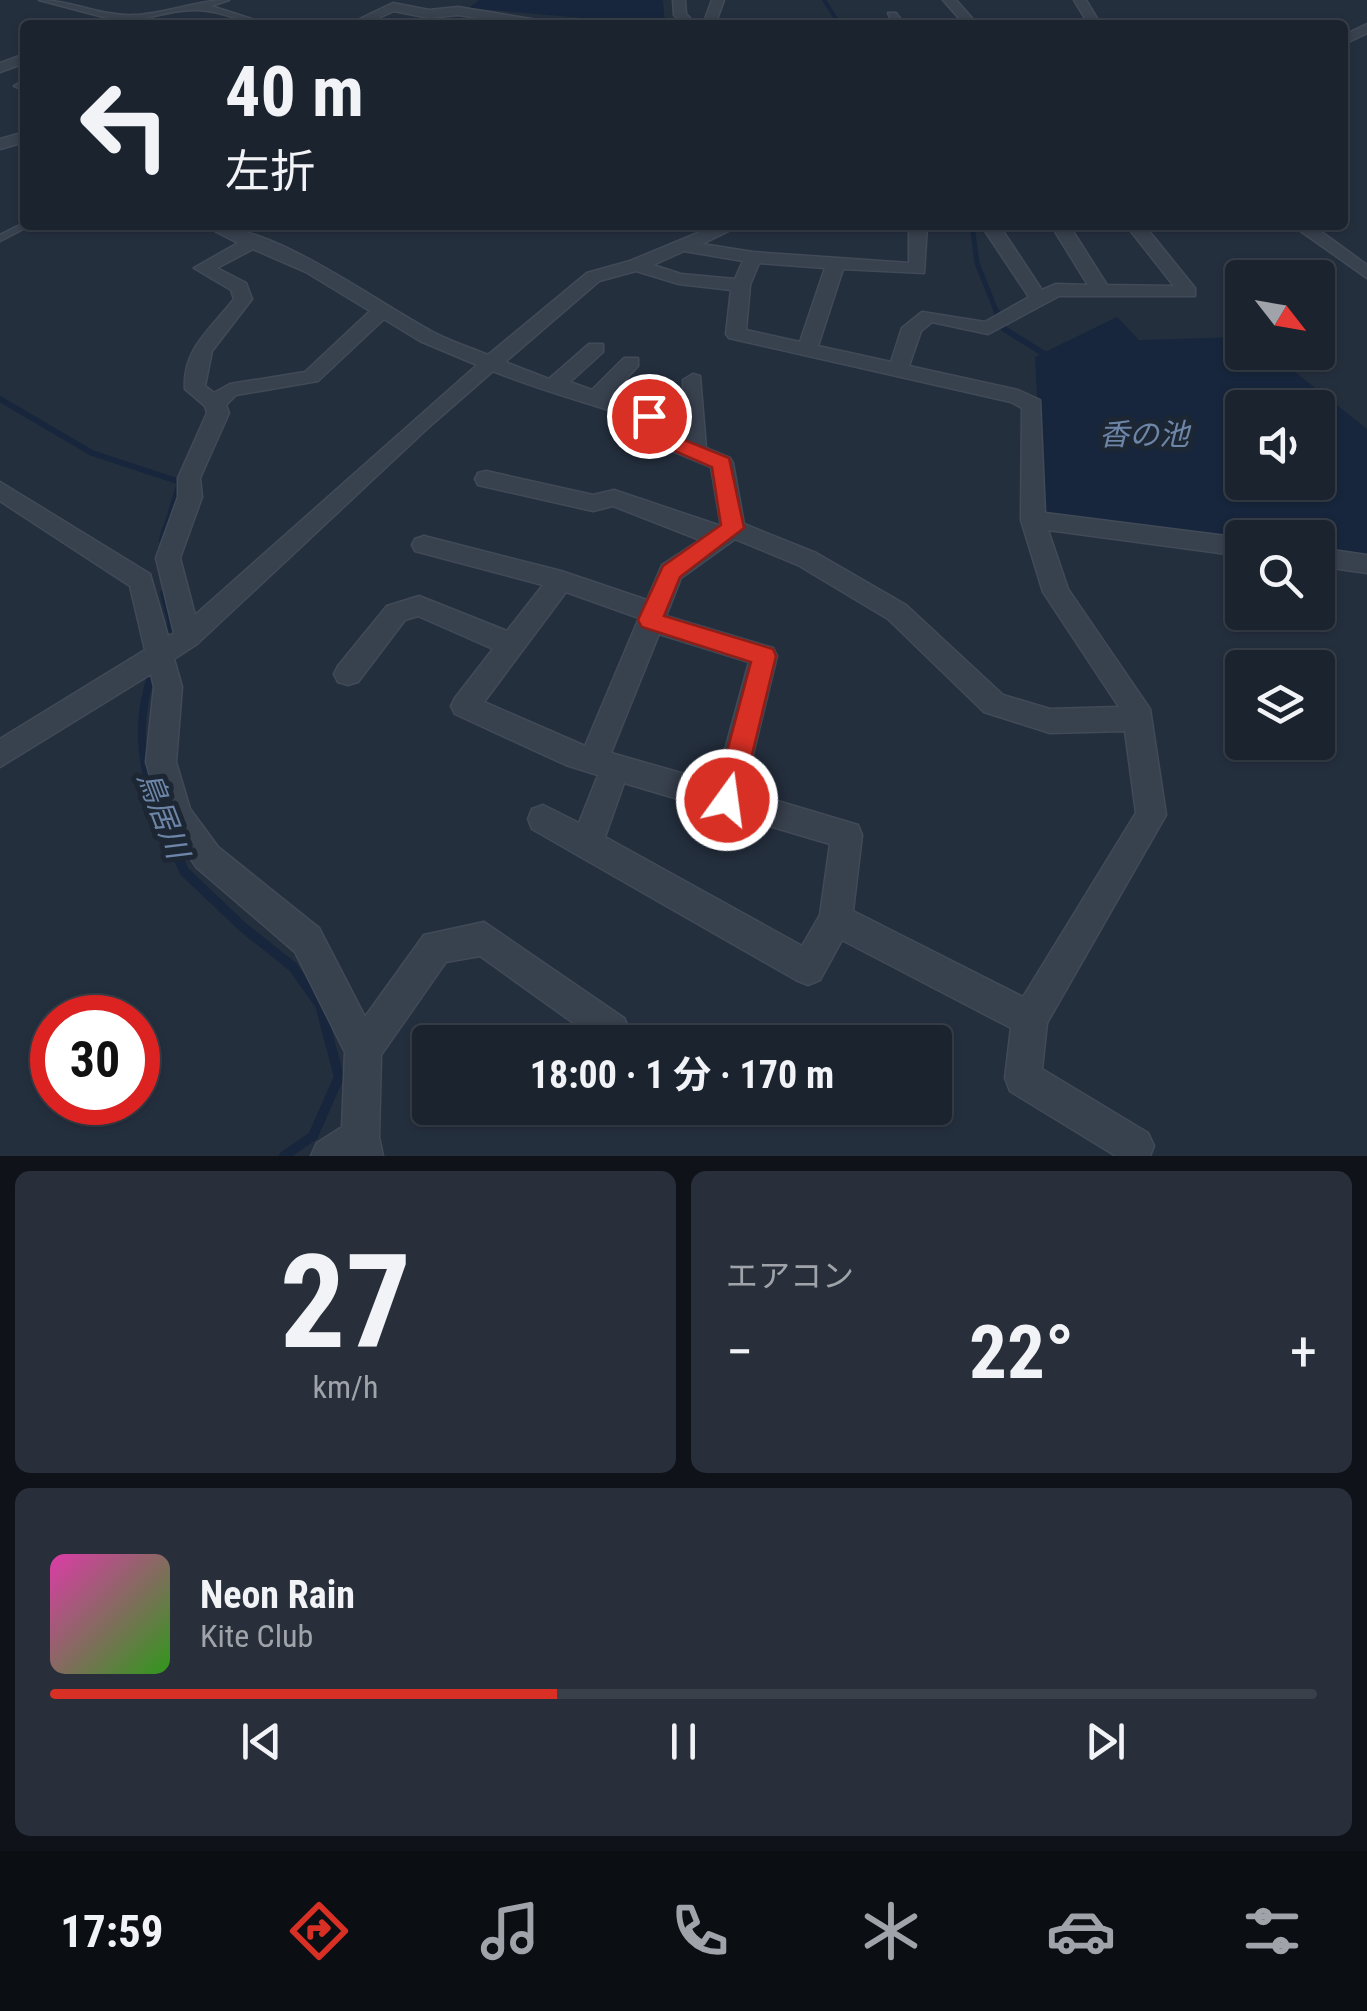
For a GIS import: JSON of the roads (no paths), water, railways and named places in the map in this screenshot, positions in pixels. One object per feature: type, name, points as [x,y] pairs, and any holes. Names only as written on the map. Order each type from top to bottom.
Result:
[{"type":"street","points":[[46,0],[129,19]]},
{"type":"street","points":[[125,20],[200,8],[223,0]]},
{"type":"street","points":[[949,0],[967,20]]},
{"type":"street","points":[[200,8],[246,20]]},
{"type":"street","points":[[364,20],[393,8],[429,14],[458,11],[512,20]]},
{"type":"street","points":[[224,230],[312,268],[381,311],[490,364],[649,416],[654,435],[722,463],[726,533]]},
{"type":"street","points":[[0,754],[188,637],[422,421],[593,277],[636,266],[720,230]]},
{"type":"street","points":[[682,246],[752,257],[918,268],[918,230]]},
{"type":"street","points":[[993,230],[1039,299]]},
{"type":"street","points":[[1063,230],[1101,291]]},
{"type":"street","points":[[898,370],[912,328],[930,316],[988,328],[1056,290],[1188,292],[1139,230]]},
{"type":"street","points":[[1307,230],[1367,273]]},
{"type":"street","points":[[188,637],[168,558],[190,497],[189,478],[218,413],[214,403],[195,389],[195,363],[243,298],[240,286],[203,268],[253,242]]},
{"type":"street","points":[[752,257],[741,284],[736,334],[1018,397],[1033,404],[1034,520],[1056,592],[1136,710],[1151,815],[1030,1019],[1022,1078],[1140,1153]]},
{"type":"street","points":[[806,350],[836,263]]},
{"type":"street","points":[[636,266],[680,278],[741,284]]},
{"type":"street","points":[[214,403],[230,390],[311,377],[381,311]]},
{"type":"street","points":[[553,387],[596,348]]},
{"type":"street","points":[[596,398],[631,362]]},
{"type":"street","points":[[693,380],[695,450]]},
{"type":"street","points":[[486,480],[593,503],[614,498],[807,559],[897,612],[994,704],[1050,721],[1138,719]]},
{"type":"street","points":[[7,505],[141,581],[168,687],[161,762],[177,816],[207,857],[307,940],[363,1050]]},
{"type":"street","points":[[1034,520],[1225,546]]},
{"type":"street","points":[[587,844],[604,765],[652,617],[671,572],[726,533]]},
{"type":"street","points":[[424,545],[561,580],[764,656],[727,800]]},
{"type":"street","points":[[1335,560],[1367,564]]},
{"type":"street","points":[[544,819],[808,968],[836,919],[847,836],[604,765],[465,706],[561,580]]},
{"type":"street","points":[[348,674],[396,613],[419,606],[512,645]]},
{"type":"street","points":[[836,919],[1030,1019]]},
{"type":"street","points":[[351,1150],[363,1050],[436,947],[484,939],[605,1025]]},
{"type":"water","points":[[479,0],[663,0],[665,20],[607,20],[469,8]]},
{"type":"water","name":"香の池","points":[[1117,317],[1139,340],[1225,337],[1225,370],[1292,370],[1318,390],[1225,390],[1225,500],[1335,500],[1335,404],[1367,429],[1367,563],[1335,558],[1335,520],[1225,520],[1225,542],[1043,515],[1035,357]]},
{"type":"waterway","points":[[824,0],[837,20]]},
{"type":"waterway","points":[[973,230],[977,263],[997,313]]},
{"type":"waterway","points":[[996,310],[1004,329],[1051,358]]},
{"type":"waterway","name":"鳥居川","points":[[0,399],[92,453],[180,482],[165,532]]},
{"type":"waterway","name":"鳥居川","points":[[163,540],[166,529]]},
{"type":"waterway","name":"鳥居川","points":[[164,593],[172,624],[165,642]]},
{"type":"waterway","name":"鳥居川","points":[[154,669],[144,704],[142,738],[156,808]]},
{"type":"waterway","name":"鳥居川","points":[[156,806],[184,871],[244,928],[293,967],[320,1005],[339,1077],[313,1136],[284,1156]]}]
